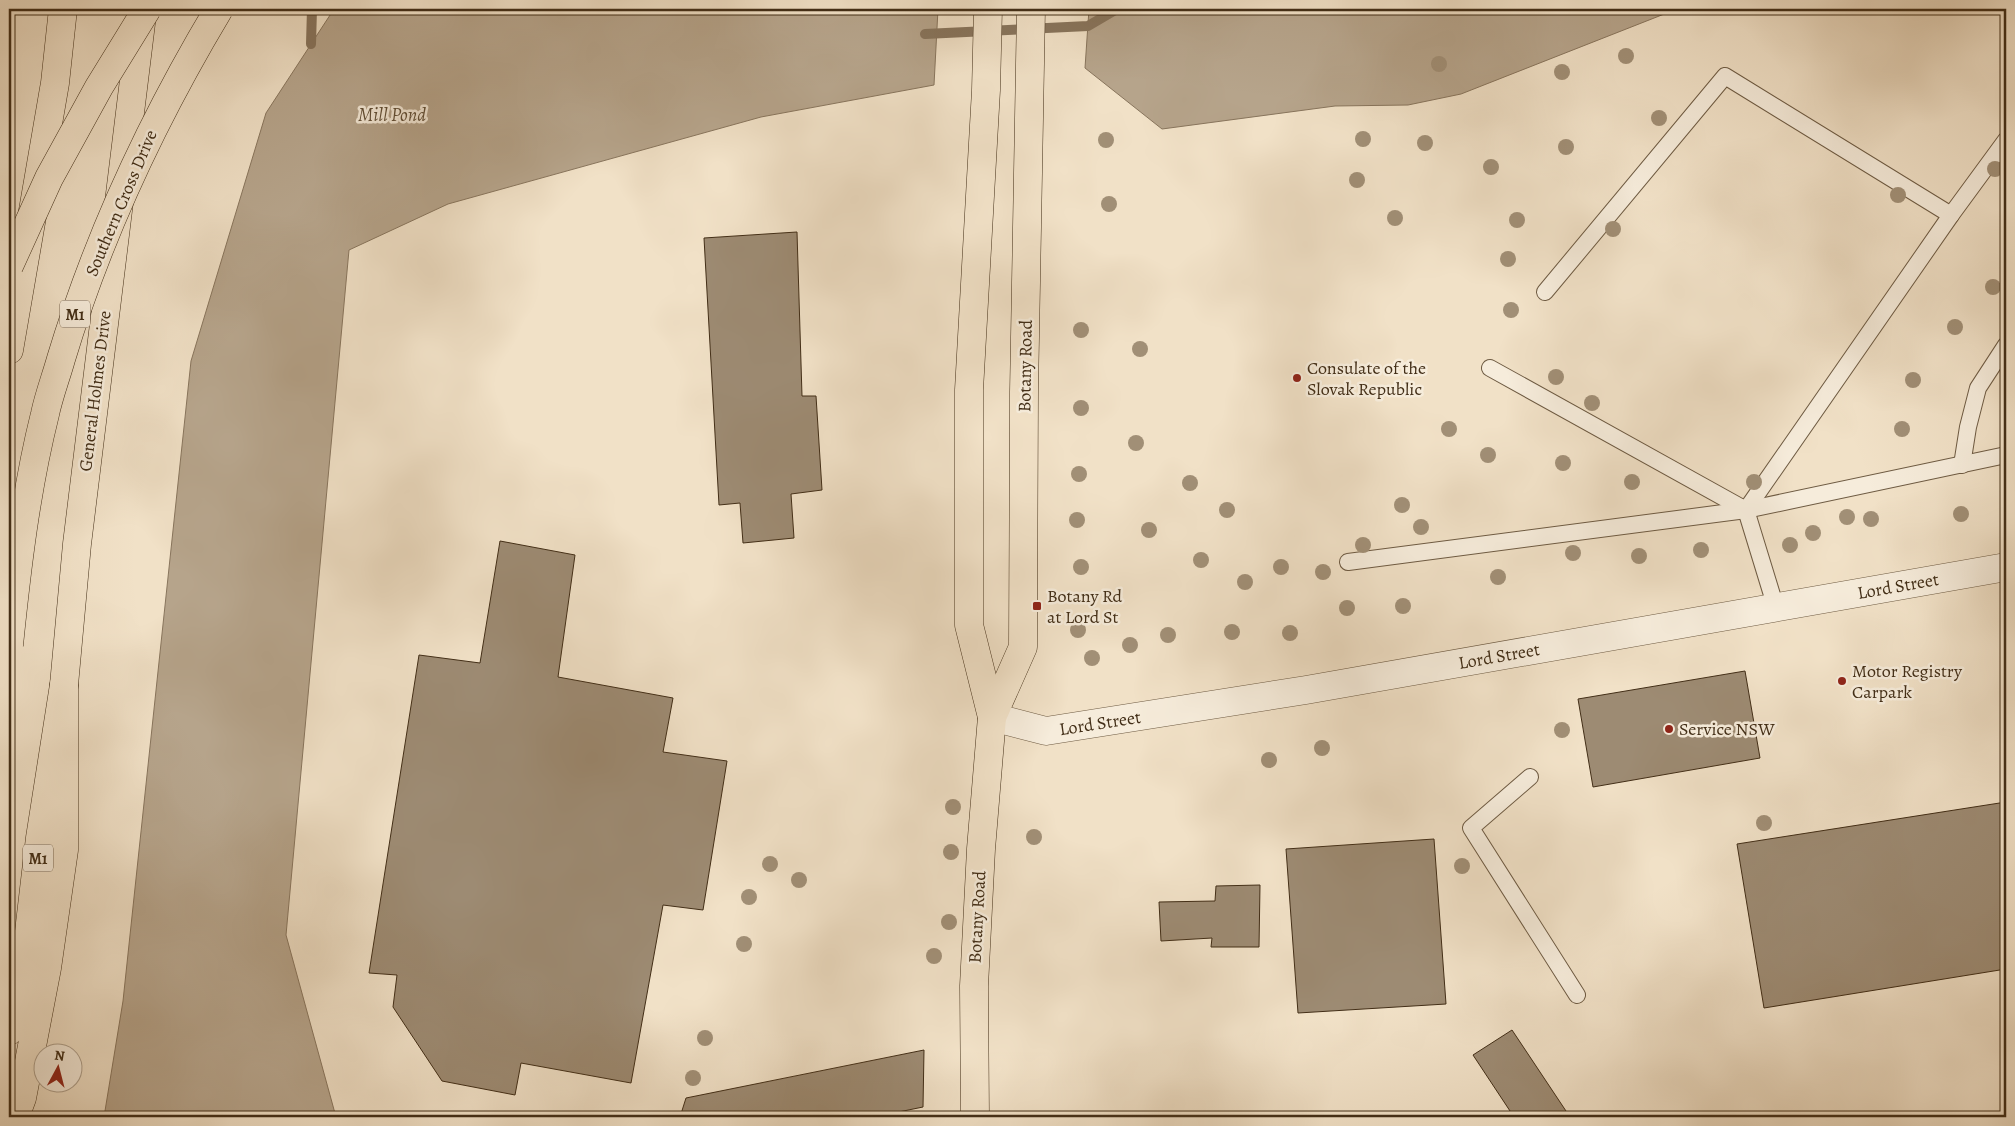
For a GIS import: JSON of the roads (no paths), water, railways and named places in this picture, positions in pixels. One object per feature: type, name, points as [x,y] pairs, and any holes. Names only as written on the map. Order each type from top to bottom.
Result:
[{"type":"main road","points":[[9,350],[55,83],[63,9]]},
{"type":"main road","name":"General Holmes Drive","points":[[64,685],[77,544],[142,9]]},
{"type":"main road","points":[[9,266],[54,170],[99,87],[147,9]]},
{"type":"main road","name":"Southern Cross Drive","points":[[9,645],[21,532],[45,413],[78,305],[100,246],[144,145],[184,68],[219,9]]},
{"type":"main road","name":"Botany Road","points":[[988,9],[986,90],[969,390],[969,625],[992,718]]},
{"type":"main road","name":"Botany Road","points":[[975,1117],[974,986],[981,849],[992,718],[1023,646],[1024,402],[1031,9]]},
{"type":"main road","points":[[15,1117],[22,1098],[47,968],[64,850],[64,685]]},
{"type":"main road","name":"M1","points":[[9,1031],[29,932],[40,838],[64,685]]},
{"type":"street","name":"Lord Street","points":[[992,718],[1046,731],[1306,690],[2006,567]]},
{"type":"lane","points":[[1545,292],[1725,76],[1951,214]]},
{"type":"lane","points":[[1746,510],[1951,214],[2006,140]]},
{"type":"lane","points":[[1962,465],[1968,427],[1978,388],[2006,346]]},
{"type":"lane","points":[[1490,368],[1746,510],[1776,608]]},
{"type":"lane","points":[[1348,562],[1746,510],[2006,455]]},
{"type":"lane","points":[[1530,777],[1471,828],[1576,994]]},
{"type":"water","name":"Mill Pond","points":[[334,9],[938,9],[934,85],[761,117],[448,204],[349,250],[286,935],[336,1117],[104,1117],[123,1001],[191,361],[266,113]]},
{"type":"water","points":[[1089,9],[1677,9],[1461,94],[1408,105],[1335,106],[1162,129],[1085,68]]},
{"type":"waterway","points":[[311,44],[312,9]]},
{"type":"waterway","points":[[925,34],[1088,26],[1117,9]]},
{"type":"place","name":"Consulate of the Slovak Republic","points":[[1297,378]]},
{"type":"place","name":"Botany Rd at Lord St","points":[[1037,606]]},
{"type":"place","name":"Motor Registry Carpark","points":[[1842,681]]},
{"type":"place","name":"Service NSW","points":[[1669,729]]}]
